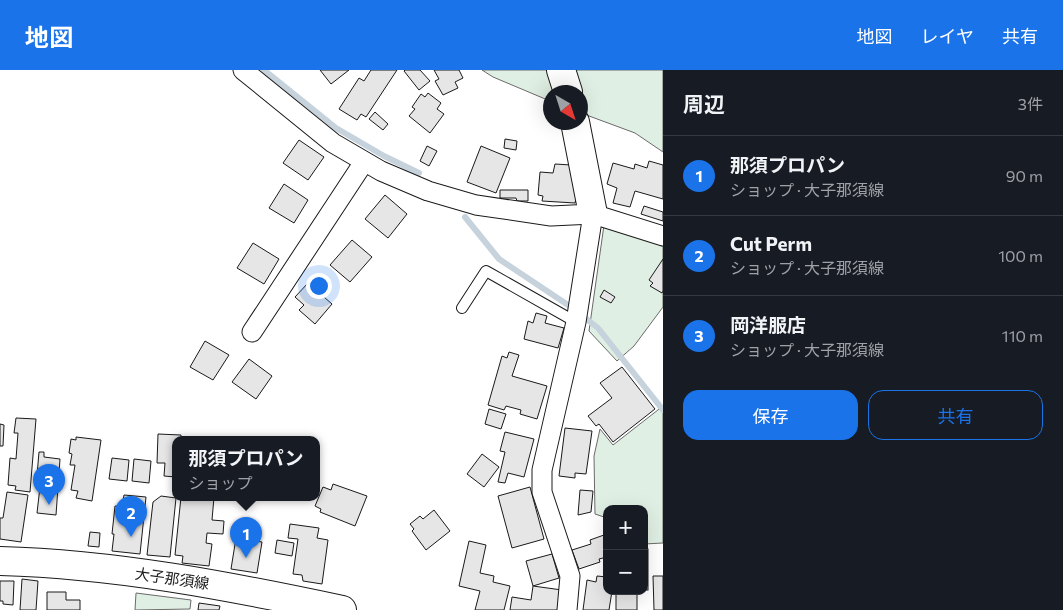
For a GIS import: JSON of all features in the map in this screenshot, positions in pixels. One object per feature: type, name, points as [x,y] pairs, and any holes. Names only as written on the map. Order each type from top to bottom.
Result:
[{"type":"main road","points":[[561,70],[566,85]]},
{"type":"main road","points":[[577,130],[593,214]]},
{"type":"main road","name":"大子那須線","points":[[0,561],[87,566],[239,588],[342,610]]},
{"type":"street","points":[[243,70],[333,143],[381,171],[428,191],[476,205],[551,216],[593,214],[663,236]]},
{"type":"street","points":[[252,332],[364,162]]},
{"type":"street","points":[[567,610],[570,576],[542,492],[542,470],[576,322],[593,214]]},
{"type":"lane","points":[[462,308],[486,271],[576,322]]},
{"type":"green space","points":[[482,70],[663,70],[663,152],[635,133],[588,116],[588,85],[543,85],[543,98],[493,77]]},
{"type":"green space","points":[[604,225],[663,242],[663,307],[634,346],[617,361],[589,331]]},
{"type":"green space","points":[[663,406],[663,543],[648,544],[648,505],[603,505],[603,517],[595,514],[594,456],[600,429],[613,445]]},
{"type":"green space","points":[[136,593],[191,600],[190,609],[135,610]]},
{"type":"building","points":[[320,70],[349,70],[331,84]]},
{"type":"building","points":[[371,70],[397,70],[366,117],[361,114],[357,120],[339,109],[359,78],[364,81]]},
{"type":"building","points":[[405,70],[420,70],[430,81],[419,90]]},
{"type":"building","points":[[434,70],[459,70],[463,78],[455,82],[458,88],[443,95],[435,81],[439,79]]},
{"type":"building","points":[[428,93],[441,103],[437,109],[444,114],[430,133],[409,116],[415,109],[412,107],[421,94],[425,97]]},
{"type":"building","points":[[375,112],[388,124],[383,130],[369,119]]},
{"type":"building","points":[[505,139],[517,141],[516,150],[504,148]]},
{"type":"building","points":[[299,140],[324,157],[308,180],[283,163]]},
{"type":"building","points":[[427,146],[437,151],[429,166],[420,161]]},
{"type":"building","points":[[481,146],[510,158],[496,193],[467,182]]},
{"type":"building","points":[[649,161],[663,165],[663,199],[635,191],[630,207],[613,203],[617,188],[607,184],[613,163],[634,169],[635,164],[647,168]]},
{"type":"building","points":[[555,164],[571,165],[578,189],[575,203],[542,201],[543,196],[538,195],[540,172],[553,173]]},
{"type":"building","points":[[284,184],[308,200],[294,223],[269,208]]},
{"type":"building","points":[[500,190],[528,190],[528,201],[517,201],[516,198],[500,198]]},
{"type":"building","points":[[385,195],[407,214],[388,238],[365,219]]},
{"type":"building","points":[[644,206],[663,212],[663,221],[641,214]]},
{"type":"building","points":[[352,240],[372,257],[350,282],[330,265]]},
{"type":"building","points":[[253,243],[279,259],[264,284],[237,268]]},
{"type":"building","points":[[663,259],[662,293],[650,286],[653,283],[649,280]]},
{"type":"building","points":[[308,283],[332,304],[315,324],[299,310],[304,305],[295,297]]},
{"type":"building","points":[[604,290],[615,297],[611,303],[600,297]]},
{"type":"building","points":[[536,313],[547,316],[545,323],[564,328],[558,348],[524,339],[528,321],[533,323]]},
{"type":"building","points":[[205,341],[229,355],[213,380],[190,367]]},
{"type":"building","points":[[509,352],[519,355],[512,376],[547,386],[537,419],[520,414],[521,410],[506,406],[504,410],[488,405],[502,356],[507,358]]},
{"type":"building","points":[[249,359],[272,376],[256,399],[232,382]]},
{"type":"building","points":[[622,367],[655,409],[613,442],[599,424],[596,426],[588,416],[612,398],[600,383]]},
{"type":"building","points":[[489,409],[506,414],[501,429],[485,424]]},
{"type":"building","points":[[16,418],[36,419],[30,492],[15,490],[16,486],[8,485],[10,458],[16,459],[18,433],[14,433]]},
{"type":"building","points":[[0,424],[4,425],[3,446],[0,446]]},
{"type":"building","points":[[565,428],[592,431],[586,474],[575,473],[575,478],[559,476]]},
{"type":"building","points":[[505,432],[534,439],[524,477],[508,473],[505,483],[498,482],[505,452],[500,451]]},
{"type":"building","points":[[158,434],[181,435],[172,436],[172,477],[164,476],[165,463],[157,463]]},
{"type":"building","points":[[76,437],[101,440],[92,501],[76,498],[78,491],[71,490],[75,465],[70,465],[72,454],[69,453],[71,439],[76,440]]},
{"type":"building","points":[[39,452],[44,452],[44,457],[60,459],[56,515],[37,513],[40,487],[36,487]]},
{"type":"building","points":[[482,454],[499,467],[484,487],[467,474]]},
{"type":"building","points":[[112,458],[129,460],[127,481],[109,479]]},
{"type":"building","points":[[134,459],[151,461],[149,483],[132,481]]},
{"type":"building","points":[[333,484],[367,496],[355,526],[320,512],[321,509],[315,506],[317,501],[320,501],[323,487],[331,490]]},
{"type":"building","points":[[530,487],[544,539],[512,548],[498,496]]},
{"type":"building","points":[[580,490],[593,491],[591,512],[578,515]]},
{"type":"building","points":[[7,492],[28,495],[21,542],[0,539],[0,518],[3,518]]},
{"type":"building","points":[[124,495],[146,497],[140,554],[112,551],[115,506],[122,507]]},
{"type":"building","points":[[161,496],[172,497],[172,501],[176,501],[170,557],[147,555],[153,502]]},
{"type":"building","points":[[181,501],[214,501],[212,520],[224,521],[223,534],[207,533],[206,543],[212,544],[209,566],[182,563],[183,556],[175,555]]},
{"type":"building","points":[[434,510],[450,531],[426,550],[412,531],[414,529],[410,524],[420,516],[423,519]]},
{"type":"building","points":[[290,524],[319,528],[317,538],[328,540],[322,584],[303,581],[302,575],[293,574],[298,539],[288,538]]},
{"type":"building","points":[[90,532],[100,533],[99,547],[88,546]]},
{"type":"building","points":[[603,535],[603,558],[599,559],[600,562],[579,569],[572,550],[591,544],[590,540]]},
{"type":"building","points":[[236,538],[262,542],[257,573],[231,569]]},
{"type":"building","points":[[277,540],[294,543],[292,556],[275,553]]},
{"type":"building","points":[[469,541],[486,545],[480,573],[494,576],[493,582],[510,586],[504,610],[475,610],[480,591],[459,586]]},
{"type":"building","points":[[552,554],[559,578],[533,586],[526,561]]},
{"type":"building","points":[[597,576],[603,577],[603,595],[611,595],[609,610],[583,610],[587,580],[596,582]]},
{"type":"building","points":[[653,576],[663,576],[663,610],[654,610]]},
{"type":"building","points":[[22,579],[38,581],[36,610],[20,610]]},
{"type":"building","points":[[0,581],[14,581],[13,605],[3,604],[3,601],[0,601]]},
{"type":"building","points":[[533,586],[562,590],[560,610],[510,610],[512,597],[531,600]]},
{"type":"building","points":[[47,592],[66,592],[66,600],[80,600],[80,610],[47,610]]},
{"type":"building","points":[[616,595],[637,595],[637,610],[616,610]]},
{"type":"building","points":[[199,603],[220,606],[219,610],[198,610]]},
{"type":"waterway","points":[[264,70],[336,128],[384,156],[419,173]]},
{"type":"waterway","points":[[465,217],[499,259],[571,307],[598,328],[663,410]]},
{"type":"place","name":"岡洋服店","points":[[49,505]]},
{"type":"place","name":"Cut Perm","points":[[131,537]]},
{"type":"place","name":"那須プロパン","points":[[246,558]]}]
